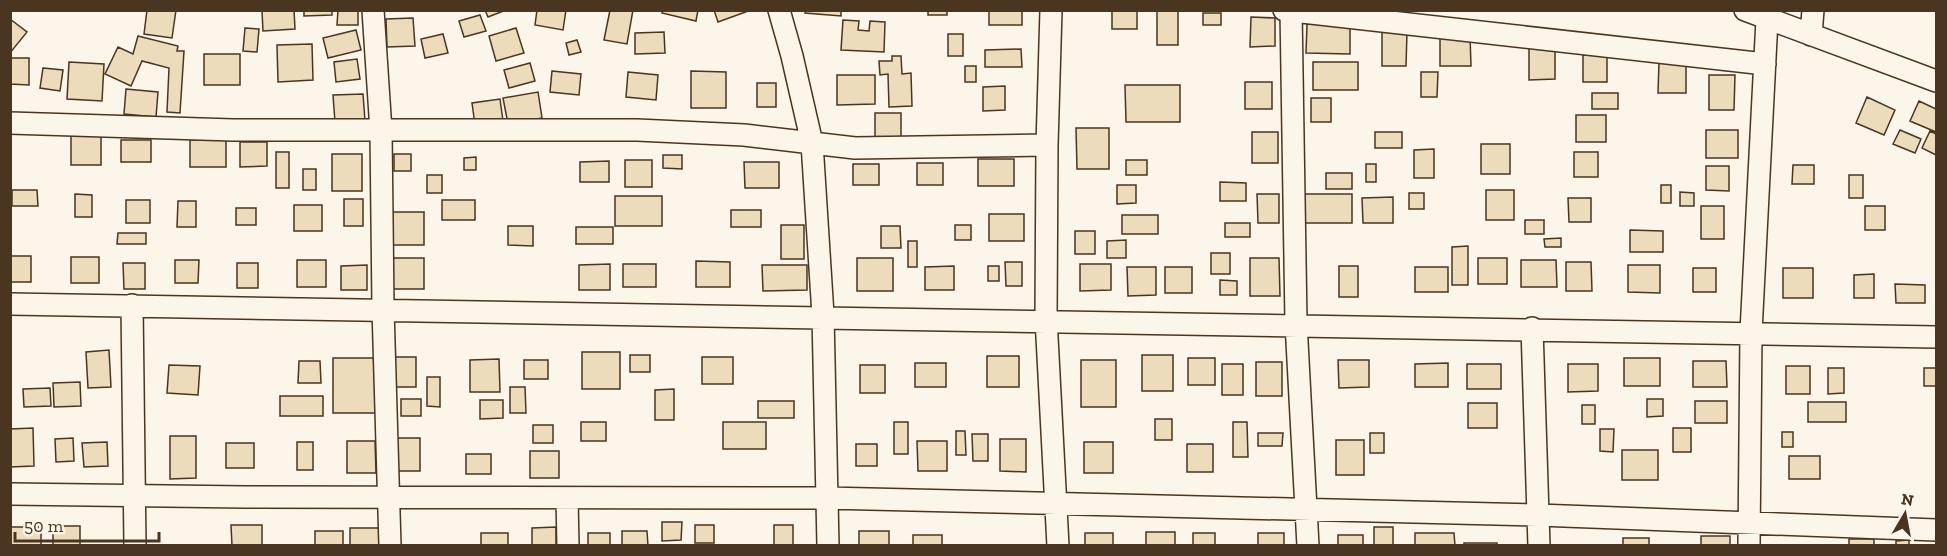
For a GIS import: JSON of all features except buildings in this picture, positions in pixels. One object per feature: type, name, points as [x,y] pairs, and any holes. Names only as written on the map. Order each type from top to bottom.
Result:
[{"type":"street","points":[[373,10],[381,131],[383,308],[390,546]]},
{"type":"street","points":[[779,10],[812,143],[823,315],[828,546]]},
{"type":"street","points":[[1051,10],[1046,318],[1058,546]]},
{"type":"street","points":[[1745,10],[1936,81]]},
{"type":"street","points":[[1811,35],[1813,10]]},
{"type":"street","points":[[1308,546],[1308,510],[1296,323],[1289,11],[1765,64]]},
{"type":"street","points":[[1749,546],[1751,332],[1767,19]]},
{"type":"street","points":[[10,123],[233,130],[636,130],[744,135],[865,148],[1047,146]]},
{"type":"street","points":[[10,304],[1046,318],[1936,337]]},
{"type":"street","points":[[132,305],[135,546]]},
{"type":"street","points":[[1532,328],[1539,546]]},
{"type":"street","points":[[10,495],[827,498],[1538,515],[1936,530]]},
{"type":"street","points":[[567,498],[568,546]]}]
